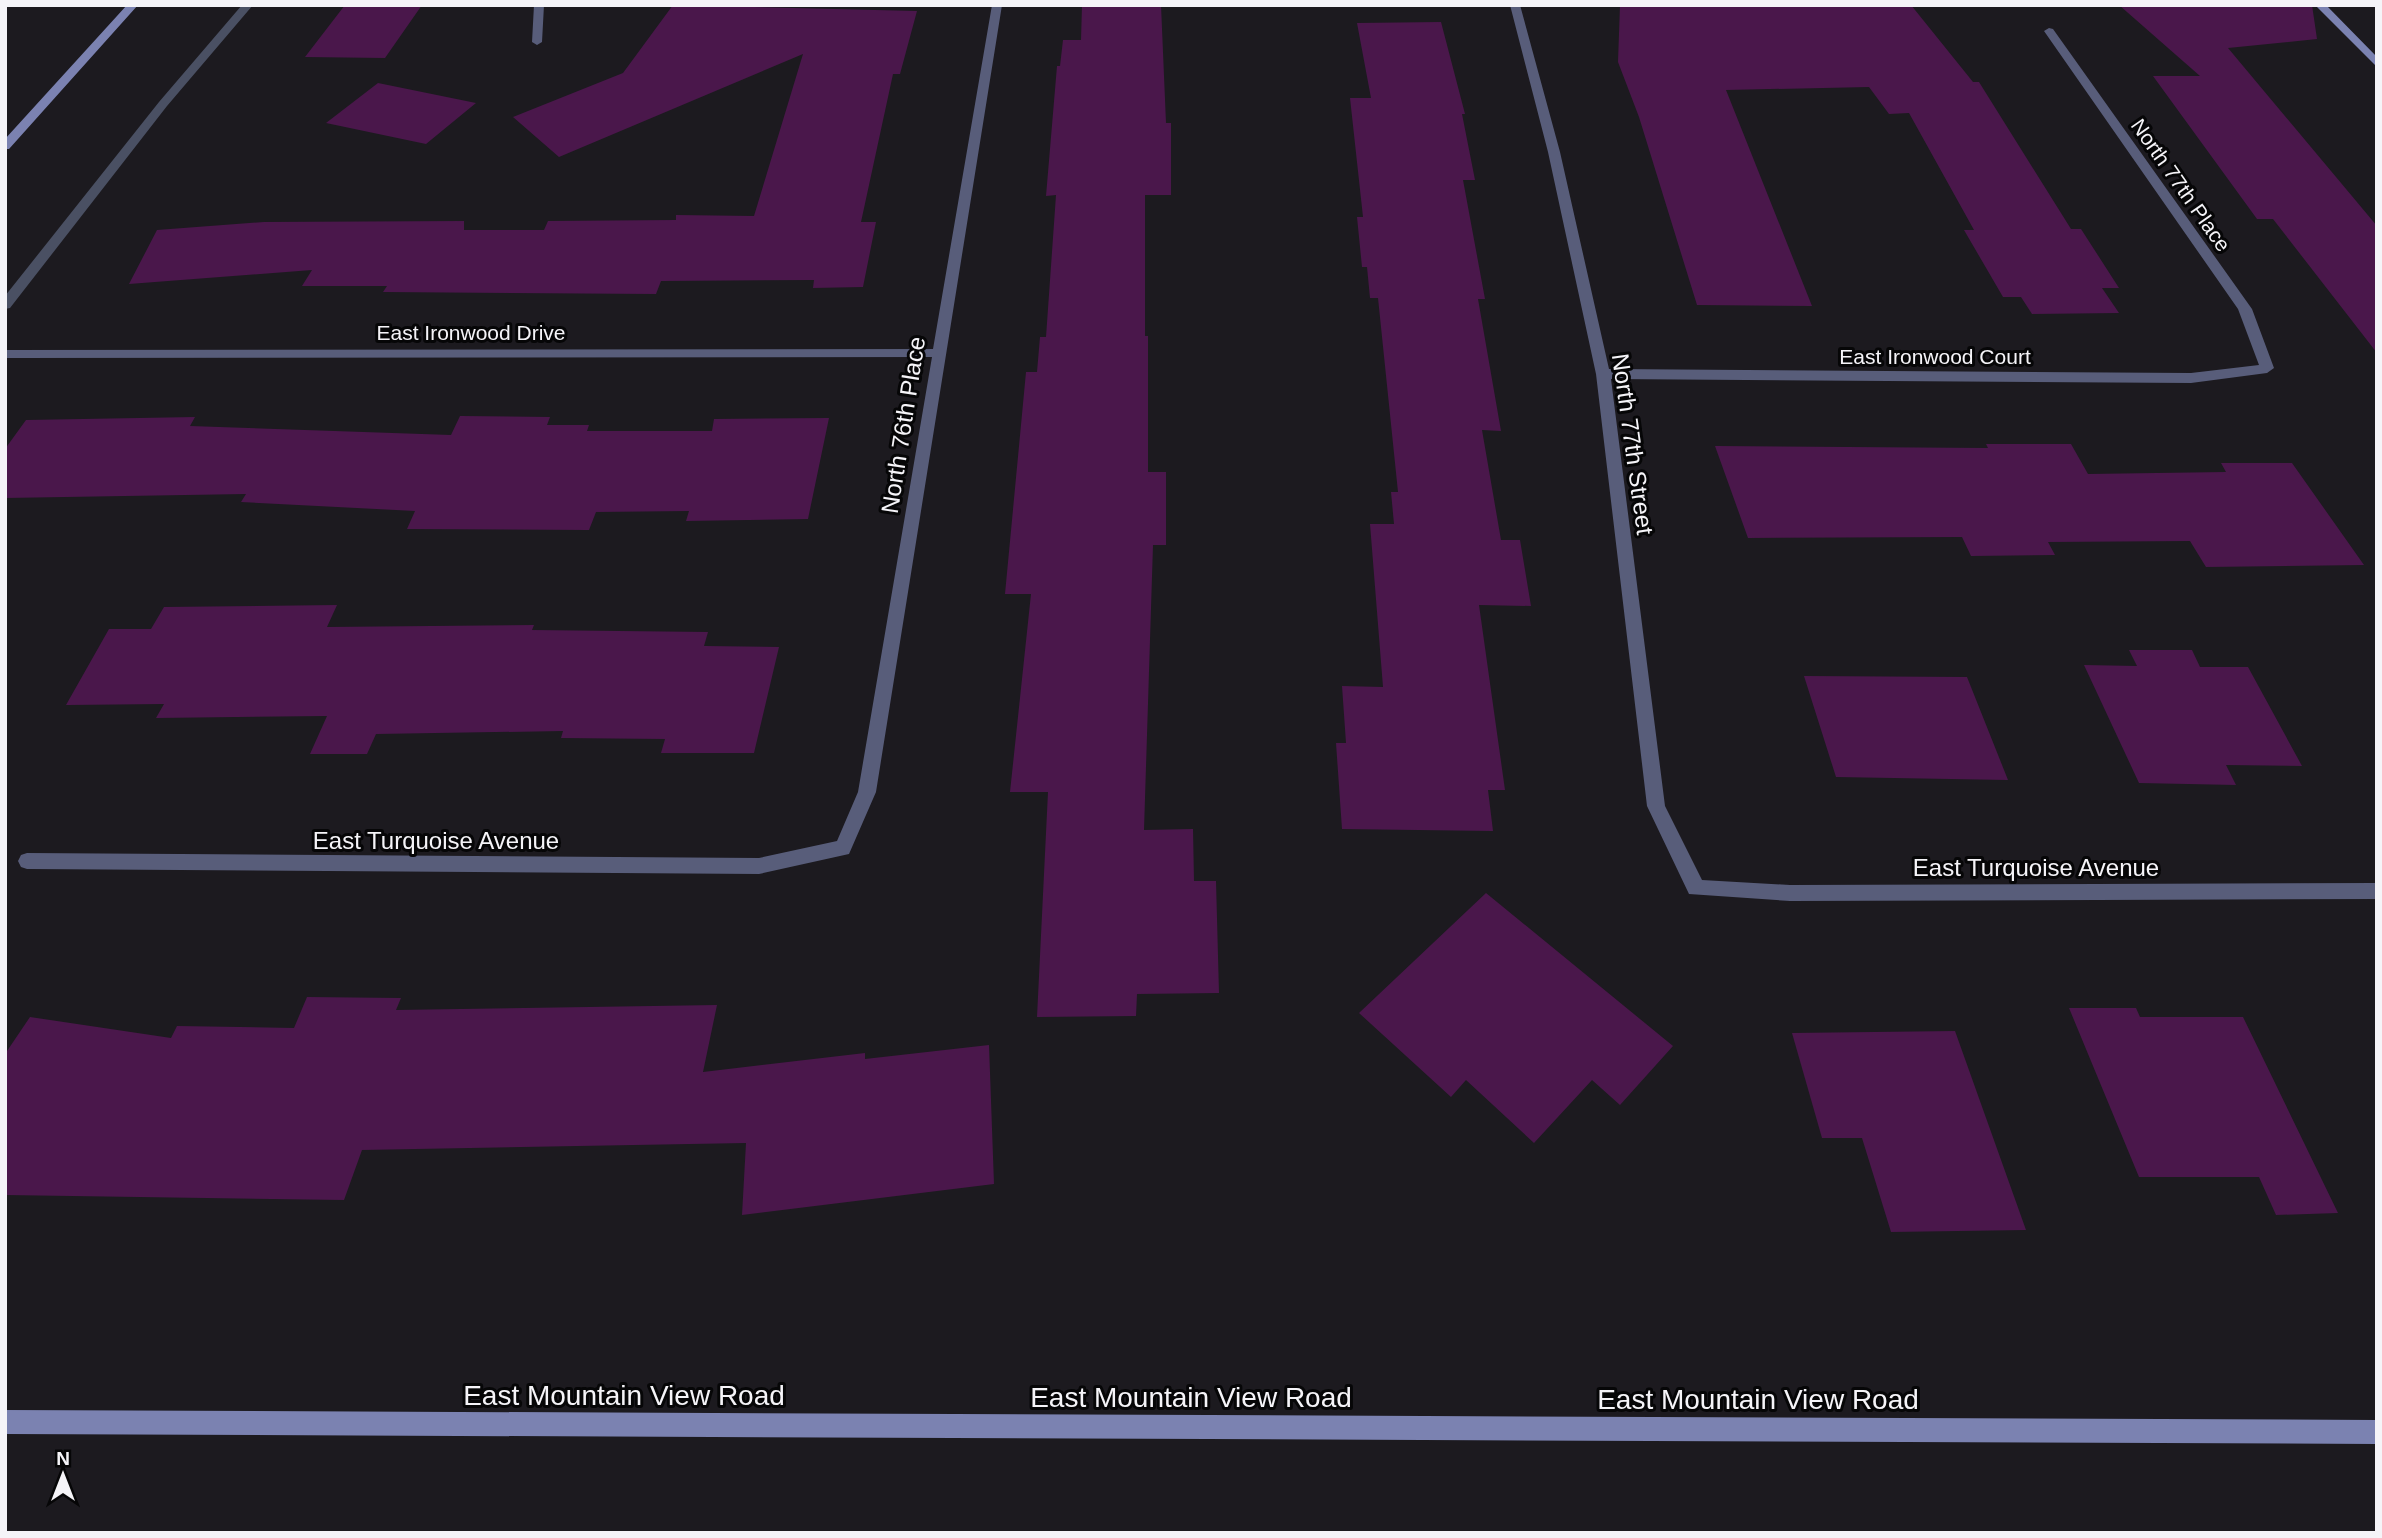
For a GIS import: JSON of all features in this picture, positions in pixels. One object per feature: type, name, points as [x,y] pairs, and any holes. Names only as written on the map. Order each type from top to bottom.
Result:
[{"type":"main road","points":[[5,146],[133,5]]},
{"type":"main road","points":[[2320,5],[2377,64]]},
{"type":"main road","name":"East Mountain View Road","points":[[5,1422],[2377,1432]]},
{"type":"street","points":[[537,42],[539,5]]},
{"type":"street","name":"North 76th Place","points":[[843,848],[867,792],[937,353],[997,5]]},
{"type":"street","name":"North 77th Street","points":[[1515,5],[1555,152],[1603,374],[1656,806],[1696,888]]},
{"type":"street","name":"North 77th Place","points":[[2049,31],[2245,309],[2267,368]]},
{"type":"street","name":"East Ironwood Drive","points":[[5,354],[937,353]]},
{"type":"street","name":"East Ironwood Court","points":[[1603,374],[2191,378],[2267,368]]},
{"type":"street","name":"East Turquoise Avenue","points":[[27,861],[759,866],[843,848]]},
{"type":"street","name":"East Turquoise Avenue","points":[[1696,888],[1790,893],[2377,891]]},
{"type":"building","points":[[345,5],[422,5],[385,58],[305,57]]},
{"type":"building","points":[[673,5],[917,11],[900,74],[893,74],[861,222],[876,222],[863,287],[813,288],[814,280],[661,281],[656,294],[383,292],[387,286],[302,286],[312,270],[129,284],[157,230],[264,222],[464,221],[464,230],[544,230],[548,221],[676,220],[676,215],[754,216],[803,54],[559,157],[513,117],[623,73]]},
{"type":"building","points":[[1082,5],[1161,5],[1166,123],[1171,123],[1171,195],[1145,195],[1145,336],[1148,336],[1148,472],[1166,472],[1166,545],[1153,545],[1144,830],[1193,829],[1194,881],[1216,881],[1219,993],[1137,994],[1136,1016],[1037,1017],[1048,792],[1010,792],[1031,594],[1005,594],[1026,372],[1037,372],[1040,337],[1046,337],[1056,195],[1046,196],[1057,66],[1060,66],[1063,40],[1081,40]]},
{"type":"building","points":[[1620,5],[1911,5],[1973,82],[1979,82],[2071,229],[2081,229],[2119,288],[2102,288],[2119,313],[2032,314],[2021,297],[2003,297],[1964,230],[1974,230],[1909,113],[1889,114],[1869,87],[1726,90],[1812,306],[1697,305],[1639,117],[1618,62]]},
{"type":"building","points":[[2119,5],[2312,5],[2317,39],[2228,48],[2377,226],[2377,353],[2273,219],[2257,219],[2153,76],[2200,76]]},
{"type":"building","points":[[1441,22],[1465,114],[1462,114],[1475,180],[1463,180],[1485,299],[1478,299],[1501,431],[1482,430],[1501,540],[1520,540],[1531,606],[1479,605],[1505,790],[1488,790],[1493,831],[1342,829],[1336,743],[1346,743],[1342,686],[1383,687],[1370,524],[1394,524],[1391,492],[1398,492],[1378,298],[1370,298],[1367,267],[1362,267],[1357,217],[1363,217],[1350,98],[1371,98],[1357,23]]},
{"type":"building","points":[[378,83],[476,103],[426,144],[326,123]]},
{"type":"building","points":[[460,416],[550,417],[547,425],[589,425],[587,431],[712,431],[714,419],[829,418],[808,519],[686,521],[689,511],[596,512],[589,530],[407,529],[415,511],[241,502],[246,494],[5,498],[5,449],[26,420],[195,417],[190,426],[451,435]]},
{"type":"building","points":[[1986,444],[2071,444],[2088,474],[2226,472],[2221,463],[2292,463],[2364,565],[2206,567],[2190,541],[2048,542],[2055,555],[1971,556],[1962,537],[1748,538],[1715,446],[1988,448]]},
{"type":"building","points":[[337,605],[327,627],[534,625],[532,630],[708,632],[704,646],[779,647],[754,753],[661,753],[665,739],[561,738],[563,731],[376,734],[367,754],[310,754],[327,716],[156,718],[164,704],[66,705],[109,629],[151,629],[164,607]]},
{"type":"building","points":[[2129,650],[2192,650],[2200,667],[2248,667],[2302,766],[2226,765],[2236,785],[2139,783],[2084,665],[2137,666]]},
{"type":"building","points":[[1804,676],[1967,677],[2008,780],[1836,777]]},
{"type":"building","points":[[1486,893],[1673,1046],[1620,1105],[1592,1080],[1534,1143],[1466,1080],[1451,1097],[1359,1013]]},
{"type":"building","points":[[307,997],[401,998],[396,1010],[717,1005],[703,1072],[865,1053],[865,1059],[989,1045],[994,1184],[742,1215],[746,1143],[362,1150],[344,1200],[5,1195],[5,1054],[30,1017],[171,1038],[177,1026],[294,1028]]},
{"type":"building","points":[[2069,1008],[2136,1008],[2140,1017],[2243,1017],[2338,1213],[2276,1215],[2259,1177],[2139,1177]]},
{"type":"building","points":[[1955,1031],[2026,1230],[1891,1232],[1862,1138],[1822,1138],[1792,1033]]},
{"type":"waterway","points":[[5,305],[163,104],[248,5]]}]
